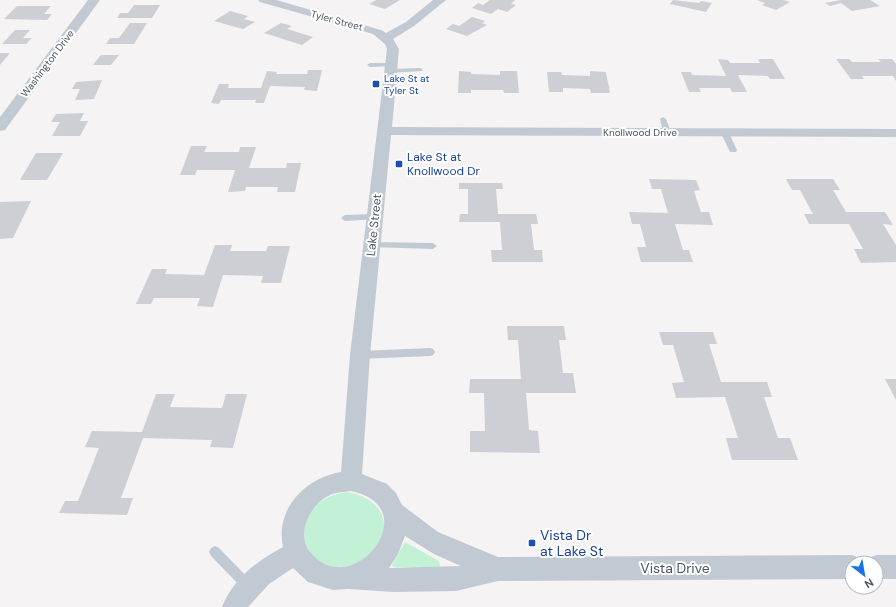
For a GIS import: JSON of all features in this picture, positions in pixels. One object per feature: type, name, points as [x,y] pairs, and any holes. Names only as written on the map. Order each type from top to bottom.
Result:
[{"type":"street","name":"Washington Drive","points":[[2,121],[94,0]]},
{"type":"street","name":"Tyler Street","points":[[264,0],[367,28],[386,38]]},
{"type":"street","points":[[386,38],[410,24],[440,0]]},
{"type":"street","name":"Lake Street","points":[[351,481],[360,355],[393,49],[386,38]]},
{"type":"street","name":"Knollwood Drive","points":[[384,131],[665,125],[725,133],[896,133]]},
{"type":"street","points":[[351,481],[367,484],[380,492],[390,503],[394,512],[395,534],[389,549],[379,562],[366,572],[349,577],[333,578],[318,574],[305,565],[296,553],[292,539],[294,524],[299,510],[309,498],[321,488],[336,483],[351,481]]},
{"type":"street","name":"Vista Drive","points":[[394,512],[409,527],[424,538],[498,569]]},
{"type":"street","points":[[234,607],[248,586],[262,573],[296,553]]},
{"type":"street","name":"Vista Drive","points":[[349,577],[394,580],[456,578],[498,569],[844,567]]},
{"type":"street","points":[[884,567],[896,567]]},
{"type":"lane","points":[[370,64],[391,68],[420,70]]},
{"type":"lane","points":[[725,133],[733,150]]},
{"type":"lane","points":[[345,218],[375,217]]},
{"type":"lane","points":[[372,245],[433,246]]},
{"type":"lane","points":[[360,355],[430,352]]},
{"type":"lane","points":[[215,552],[248,586]]},
{"type":"green space","points":[[346,492],[365,498],[379,509],[383,517],[383,535],[379,545],[374,551],[360,562],[343,567],[325,565],[318,561],[307,547],[304,531],[306,523],[313,508],[320,502],[336,494]]},
{"type":"green space","points":[[405,542],[439,561],[440,566],[436,568],[393,567],[392,565]]},
{"type":"building","points":[[376,0],[400,0],[385,9],[369,4]]},
{"type":"building","points":[[490,0],[515,0],[511,4],[516,5],[507,12],[498,9],[491,14],[472,8],[478,3],[483,5]]},
{"type":"building","points":[[673,0],[712,3],[706,12],[670,4]]},
{"type":"building","points":[[757,0],[783,0],[790,2],[776,10],[762,5],[765,3]]},
{"type":"building","points":[[841,0],[870,0],[880,6],[852,11],[841,3],[830,6],[825,3]]},
{"type":"building","points":[[134,5],[160,5],[152,18],[117,18],[120,13],[128,13]]},
{"type":"building","points":[[17,6],[51,6],[44,14],[52,14],[47,20],[4,19]]},
{"type":"building","points":[[230,11],[248,16],[244,19],[255,22],[243,29],[214,21]]},
{"type":"building","points":[[472,17],[485,21],[482,23],[487,25],[467,36],[446,29],[453,24],[459,26]]},
{"type":"building","points":[[130,23],[147,23],[134,44],[106,44],[110,38],[119,38]]},
{"type":"building","points":[[281,23],[292,26],[287,29],[313,37],[302,45],[264,33]]},
{"type":"building","points":[[15,30],[30,30],[23,38],[32,38],[26,44],[2,44]]},
{"type":"building","points":[[0,53],[10,53],[0,65]]},
{"type":"building","points":[[101,55],[119,55],[111,65],[93,65]]},
{"type":"building","points":[[718,59],[728,60],[730,63],[760,63],[758,59],[773,59],[785,79],[770,79],[768,76],[738,75],[747,92],[732,92],[730,88],[699,88],[701,92],[689,92],[681,72],[691,72],[692,75],[726,76]]},
{"type":"building","points":[[836,59],[849,59],[852,62],[881,62],[878,59],[892,59],[896,64],[896,81],[893,76],[862,76],[864,79],[851,79]]},
{"type":"building","points":[[308,70],[322,70],[317,91],[304,90],[305,87],[270,86],[264,103],[255,103],[256,100],[221,100],[219,104],[211,103],[219,84],[229,84],[228,88],[261,88],[267,71],[277,72],[276,74],[307,74]]},
{"type":"building","points":[[459,71],[471,72],[471,74],[500,75],[500,71],[517,71],[519,93],[504,93],[503,90],[471,90],[471,93],[458,93]]},
{"type":"building","points":[[590,71],[606,72],[610,93],[591,93],[590,89],[563,88],[563,92],[549,92],[547,72],[561,72],[562,75],[590,76]]},
{"type":"building","points":[[102,80],[94,99],[75,100],[80,89],[72,89],[76,82]]},
{"type":"building","points":[[84,113],[80,121],[88,121],[80,136],[52,136],[60,122],[51,122],[56,114]]},
{"type":"building","points":[[191,146],[207,146],[204,152],[239,152],[240,147],[256,147],[249,168],[286,168],[287,163],[301,163],[295,192],[277,192],[278,187],[246,187],[245,191],[228,192],[235,170],[197,170],[195,175],[180,175]]},
{"type":"building","points":[[36,153],[63,153],[47,180],[20,180]]},
{"type":"building","points":[[649,179],[696,180],[700,190],[694,191],[701,212],[709,212],[713,225],[675,224],[683,250],[689,250],[693,262],[641,262],[637,247],[646,247],[640,224],[632,224],[629,212],[668,213],[661,189],[652,189]]},
{"type":"building","points":[[786,179],[833,179],[840,190],[833,190],[846,212],[885,212],[893,225],[883,224],[896,245],[896,262],[861,263],[854,249],[863,249],[849,224],[809,224],[804,214],[813,214],[800,190],[792,190]]},
{"type":"building","points":[[459,183],[502,183],[503,189],[496,189],[498,214],[536,214],[538,224],[531,224],[534,250],[542,250],[543,262],[492,262],[491,250],[502,250],[500,222],[459,222],[460,214],[468,214],[468,189],[459,189]]},
{"type":"building","points":[[31,201],[13,238],[0,239],[0,202]]},
{"type":"building","points":[[215,245],[232,245],[230,251],[266,251],[268,246],[290,246],[281,283],[261,283],[263,276],[223,275],[213,307],[197,306],[200,298],[154,298],[151,304],[136,304],[152,269],[167,269],[165,274],[204,275]]},
{"type":"building","points":[[507,326],[564,326],[566,340],[559,340],[563,373],[573,373],[576,393],[526,393],[529,430],[538,431],[540,453],[470,452],[470,431],[485,431],[484,393],[469,393],[470,379],[521,379],[518,340],[508,340]]},
{"type":"building","points":[[659,332],[713,332],[717,344],[709,344],[721,382],[767,382],[772,397],[764,397],[778,438],[790,438],[798,460],[732,460],[726,438],[738,438],[725,397],[676,398],[672,383],[684,382],[673,345],[663,345]]},
{"type":"building","points":[[885,379],[896,379],[896,400]]},
{"type":"building","points":[[156,394],[175,394],[170,407],[222,408],[226,394],[247,394],[233,448],[210,447],[212,440],[143,438],[121,498],[133,498],[127,515],[59,513],[65,501],[78,501],[99,448],[85,447],[92,431],[142,432]]},
{"type":"place","name":"Lake St at Tyler St","points":[[376,84]]},
{"type":"place","name":"Lake St at Knollwood Dr","points":[[399,164]]},
{"type":"place","name":"Vista Dr at Lake St","points":[[532,543]]}]
